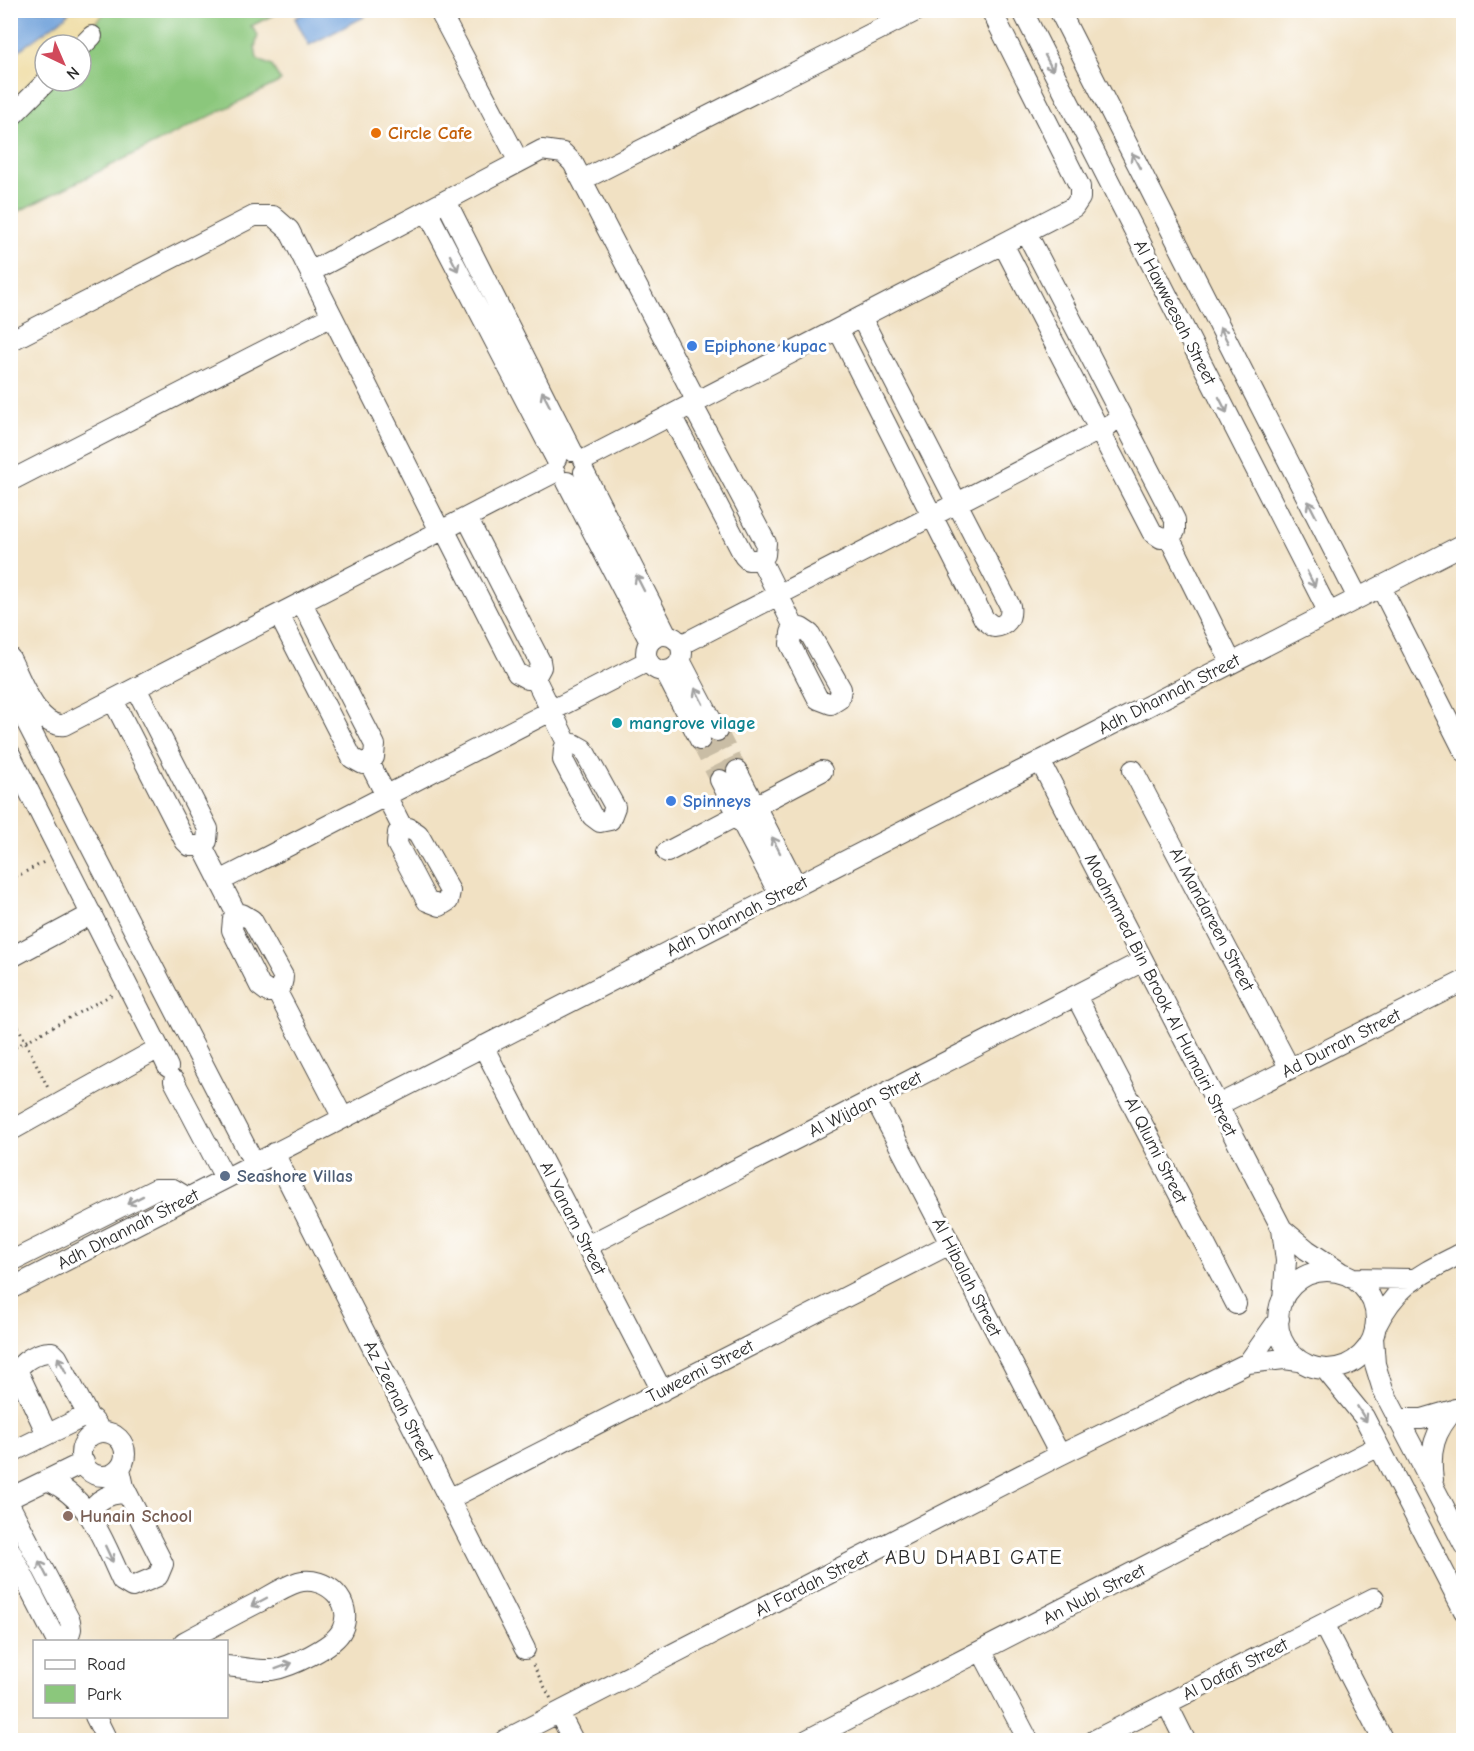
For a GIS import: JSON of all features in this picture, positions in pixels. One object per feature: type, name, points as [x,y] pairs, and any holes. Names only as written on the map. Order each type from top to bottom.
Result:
[{"type":"street","points":[[440,10],[519,162]]},
{"type":"street","points":[[582,180],[918,10]]},
{"type":"street","points":[[10,658],[41,717],[50,724],[64,725],[1074,207],[1081,192],[991,10]]},
{"type":"street","name":"Al Hawweesah Street","points":[[1022,10],[1329,613]]},
{"type":"street","name":"Al Hawweesah Street","points":[[1059,10],[1358,598]]},
{"type":"street","points":[[10,118],[35,93]]},
{"type":"street","points":[[310,272],[542,150],[556,150],[568,157],[582,180],[766,543],[765,555],[760,560],[748,560],[744,556],[671,415]]},
{"type":"street","points":[[446,201],[570,466],[708,736]]},
{"type":"street","points":[[428,211],[570,466]]},
{"type":"street","points":[[10,341],[260,214],[273,216],[284,224],[310,272],[518,673],[528,679],[535,678]]},
{"type":"street","points":[[443,240],[461,231]]},
{"type":"street","points":[[1003,244],[1152,532],[1161,538],[1169,537],[1175,531],[1175,520],[1026,232]]},
{"type":"street","points":[[10,481],[332,316]]},
{"type":"street","points":[[838,329],[984,619],[994,627],[1006,624],[1010,619],[1010,606],[861,317]]},
{"type":"street","points":[[220,881],[1122,418]]},
{"type":"street","points":[[467,518],[540,661],[541,667],[535,678]]},
{"type":"street","points":[[1169,537],[1232,662]]},
{"type":"street","name":"Adh Dhannah Street","points":[[10,1289],[1464,544]]},
{"type":"street","points":[[760,560],[795,630]]},
{"type":"street","points":[[1381,586],[1464,751]]},
{"type":"street","points":[[279,615],[352,758],[363,764],[369,762],[374,757],[375,745],[302,603]]},
{"type":"street","points":[[535,678],[568,745]]},
{"type":"street","points":[[136,688],[208,829],[209,835],[202,846]]},
{"type":"street","points":[[10,690],[254,1163]]},
{"type":"street","points":[[113,700],[185,841],[190,846],[202,846]]},
{"type":"street","points":[[10,754],[17,784],[61,853],[225,1178]]},
{"type":"street","name":"Moahmmed Bin Brook Al Humairi Street","points":[[1040,761],[1282,1229],[1286,1261],[1281,1310]]},
{"type":"street","points":[[369,762],[403,829]]},
{"type":"street","name":"Al Mandareen Street","points":[[1133,770],[1290,1069]]},
{"type":"street","points":[[668,852],[822,771]]},
{"type":"street","points":[[729,775],[788,890]]},
{"type":"street","points":[[202,846],[237,915],[231,924],[232,930],[260,986],[268,992],[276,990],[343,1118]]},
{"type":"street","points":[[10,958],[92,914]]},
{"type":"street","name":"Al Wijdan Street","points":[[587,1246],[1143,961]]},
{"type":"street","name":"Ad Durrah Street","points":[[1218,1105],[1464,981]]},
{"type":"street","name":"Al Qlumi Street","points":[[1076,996],[1236,1304]]},
{"type":"street","name":"Al Yanam Street","points":[[483,1046],[662,1390]]},
{"type":"street","points":[[10,1131],[159,1048]]},
{"type":"street","name":"Al Hibalah Street","points":[[875,1099],[1060,1455]]},
{"type":"street","name":"Az Zeenah Street","points":[[273,1153],[525,1649]]},
{"type":"street","points":[[10,1262],[156,1189],[173,1189],[188,1198]]},
{"type":"street","name":"Moahmmed Bin Brook Al Humairi Street","points":[[1282,1229],[1307,1250],[1348,1276]]},
{"type":"street","name":"Tuweemi Street","points":[[449,1499],[950,1244]]},
{"type":"street","points":[[1411,1279],[1348,1276],[1326,1272],[1312,1274],[1295,1284],[1281,1310],[1282,1340],[1299,1361],[1325,1369],[1349,1364],[1368,1348],[1383,1312],[1411,1279],[1464,1252]]},
{"type":"street","points":[[1348,1276],[1371,1298],[1375,1310],[1374,1333],[1378,1377],[1397,1419],[1464,1545]]},
{"type":"street","name":"Al Fardah Street","points":[[1248,1363],[1281,1310]]},
{"type":"street","points":[[47,1434],[18,1372],[22,1363],[44,1352],[52,1352],[57,1357],[94,1424]]},
{"type":"street","name":"Al Fardah Street","points":[[505,1740],[1060,1455],[1248,1363],[1284,1359],[1299,1361]]},
{"type":"street","points":[[1325,1369],[1355,1404],[1464,1611]]},
{"type":"street","points":[[1397,1419],[1422,1419],[1459,1407]]},
{"type":"street","points":[[1435,1492],[1431,1468],[1433,1442],[1438,1430],[1459,1407]]},
{"type":"street","points":[[10,1453],[81,1417],[111,1434],[120,1442],[124,1453],[120,1469],[128,1495],[162,1560],[163,1569],[158,1576],[136,1587],[124,1584],[90,1514],[76,1497],[47,1480]]},
{"type":"street","points":[[94,1424],[82,1451],[84,1462],[90,1471],[100,1476],[111,1476],[120,1469]]},
{"type":"street","name":"An Nubl Street","points":[[807,1740],[1379,1446]]},
{"type":"street","points":[[10,1498],[84,1462]]},
{"type":"street","points":[[90,1514],[96,1503],[118,1493],[128,1495]]},
{"type":"street","points":[[10,1506],[70,1621],[71,1629],[67,1640]]},
{"type":"street","points":[[10,1550],[56,1640]]},
{"type":"street","points":[[188,1640],[206,1636],[297,1583],[321,1584],[330,1588],[342,1601],[346,1616],[342,1630],[332,1642],[322,1649],[274,1669],[228,1666]]},
{"type":"street","name":"Al Dafafi Street","points":[[1095,1740],[1374,1598]]},
{"type":"street","points":[[1323,1624],[1383,1740]]},
{"type":"street","points":[[982,1652],[1028,1740]]},
{"type":"street","points":[[1167,1704],[1185,1740]]},
{"type":"street","points":[[559,1713],[573,1740]]},
{"type":"street","points":[[96,1718],[107,1740]]},
{"type":"path","points":[[10,880],[61,853]]},
{"type":"path","points":[[10,1050],[128,987]]},
{"type":"path","points":[[10,1010],[56,1105]]},
{"type":"path","points":[[525,1649],[559,1713]]},
{"type":"green space","points":[[107,11],[281,11],[251,26],[258,35],[255,47],[257,59],[272,66],[281,81],[11,215],[11,101],[33,80],[33,93],[93,93],[93,33],[83,33]]},
{"type":"sand","points":[[70,11],[107,11],[83,33],[41,33]]},
{"type":"sand","points":[[33,39],[33,80],[11,101],[11,56]]},
{"type":"water","points":[[11,10],[70,10],[65,17],[43,33],[33,33],[33,40],[11,56]]},
{"type":"water","points":[[310,10],[361,11],[364,17],[309,45],[295,18]]},
{"type":"tunnel","points":[[717,731],[737,771]]},
{"type":"tunnel","points":[[700,740],[720,780]]},
{"type":"place","name":"Circle Cafe","points":[[376,133]]},
{"type":"place","name":"Epiphone kupac","points":[[692,346]]},
{"type":"place","name":"mangrove vilage","points":[[617,723]]},
{"type":"place","name":"Spinneys","points":[[671,801]]},
{"type":"place","name":"Seashore Villas","points":[[225,1176]]},
{"type":"place","name":"Hunain School","points":[[68,1516]]},
{"type":"district","name":"ABU DHABI GATE","points":[[974,1557]]}]
